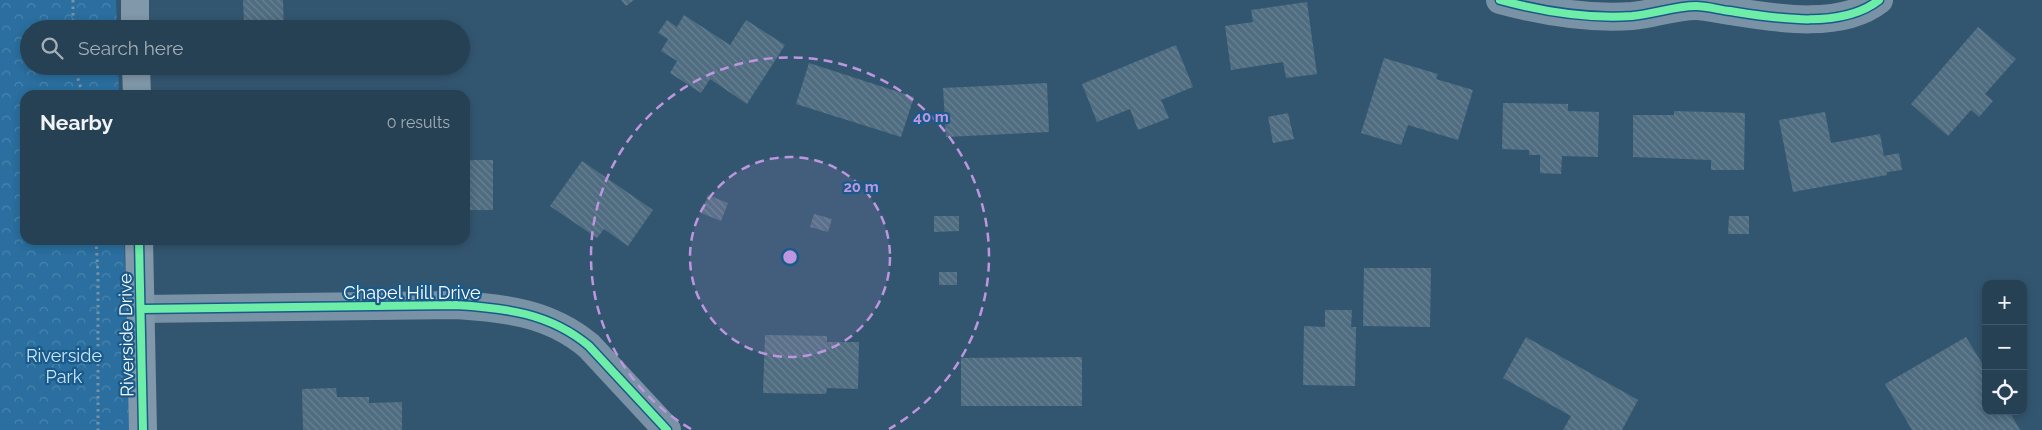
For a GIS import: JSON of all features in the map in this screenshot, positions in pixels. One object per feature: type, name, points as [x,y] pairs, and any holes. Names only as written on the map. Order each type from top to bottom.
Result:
[{"type":"street","points":[[135,0],[135,20]]},
{"type":"street","points":[[1500,0],[1567,15],[1602,17],[1633,16],[1699,3],[1773,17],[1817,18],[1845,16],[1869,8],[1878,0]]},
{"type":"street","points":[[136,75],[137,90]]},
{"type":"street","name":"Riverside Drive","points":[[140,245],[143,430]]},
{"type":"street","name":"Chapel Hill Drive","points":[[141,309],[456,305],[493,307],[527,313],[551,321],[575,334],[589,346],[667,430]]},
{"type":"path","points":[[73,0],[73,20]]},
{"type":"path","points":[[77,75],[81,90]]},
{"type":"path","points":[[96,245],[98,430]]},
{"type":"green space","name":"Riverside Park","points":[[0,0],[116,0],[117,20],[20,20],[20,75],[118,75],[119,90],[20,90],[20,245],[124,245],[130,430],[0,430]]},
{"type":"building","points":[[243,0],[283,0],[284,20],[244,20]]},
{"type":"building","points":[[621,0],[634,0],[626,6]]},
{"type":"building","points":[[1307,2],[1317,74],[1286,78],[1283,62],[1231,70],[1225,26],[1253,22],[1251,10]]},
{"type":"building","points":[[684,15],[730,45],[746,20],[785,45],[747,104],[710,79],[701,93],[670,73],[677,61],[661,51],[668,39],[658,33],[667,20],[677,27]]},
{"type":"building","points":[[1978,27],[2016,59],[1985,94],[1993,101],[1979,117],[1971,110],[1948,136],[1911,104]]},
{"type":"building","points":[[1176,45],[1193,87],[1161,100],[1169,118],[1138,130],[1130,109],[1097,122],[1082,84]]},
{"type":"building","points":[[1384,58],[1438,74],[1436,79],[1473,90],[1458,140],[1408,125],[1401,145],[1361,133]]},
{"type":"building","points":[[809,63],[914,97],[901,137],[796,104]]},
{"type":"building","points":[[1047,83],[1049,132],[946,137],[943,88]]},
{"type":"building","points":[[1503,103],[1568,104],[1568,111],[1599,112],[1598,157],[1562,156],[1561,174],[1540,173],[1540,155],[1529,155],[1529,150],[1502,149]]},
{"type":"building","points":[[1674,111],[1745,113],[1744,170],[1711,170],[1711,160],[1633,157],[1633,115],[1674,115]]},
{"type":"building","points":[[1825,112],[1831,143],[1880,134],[1884,156],[1899,153],[1902,170],[1887,172],[1887,175],[1793,192],[1779,120]]},
{"type":"building","points":[[1288,113],[1294,139],[1273,143],[1268,117]]},
{"type":"building","points":[[470,160],[493,160],[493,210],[470,210]]},
{"type":"building","points":[[582,161],[653,210],[628,246],[604,229],[597,238],[550,206]]},
{"type":"building","points":[[708,195],[728,203],[721,221],[701,213]]},
{"type":"building","points":[[814,214],[832,219],[828,232],[810,227]]},
{"type":"building","points":[[934,216],[959,216],[959,231],[934,232]]},
{"type":"building","points":[[1729,216],[1749,216],[1749,234],[1728,234]]},
{"type":"building","points":[[1364,268],[1431,268],[1430,327],[1363,326]]},
{"type":"building","points":[[939,272],[957,272],[957,285],[939,285]]},
{"type":"building","points":[[1325,310],[1352,310],[1351,327],[1356,327],[1355,386],[1303,385],[1304,326],[1325,327]]},
{"type":"building","points":[[765,335],[827,336],[827,342],[859,342],[858,389],[827,388],[826,394],[763,393]]},
{"type":"building","points":[[1526,337],[1638,400],[1622,430],[1563,430],[1571,416],[1503,378]]},
{"type":"building","points":[[1966,337],[1982,363],[1982,415],[2011,415],[2020,430],[1912,430],[1885,384]]},
{"type":"building","points":[[1082,357],[1082,406],[961,406],[961,358]]},
{"type":"building","points":[[336,388],[337,397],[369,397],[369,403],[402,402],[402,430],[303,430],[302,389]]},
{"type":"cycle path","points":[[1500,0],[1549,11],[1582,15],[1632,16],[1696,6],[1786,19],[1827,19],[1863,9],[1879,0]]},
{"type":"cycle path","points":[[139,245],[143,430]]},
{"type":"cycle path","points":[[141,309],[456,305],[492,308],[526,314],[559,326],[589,346],[667,430]]}]
